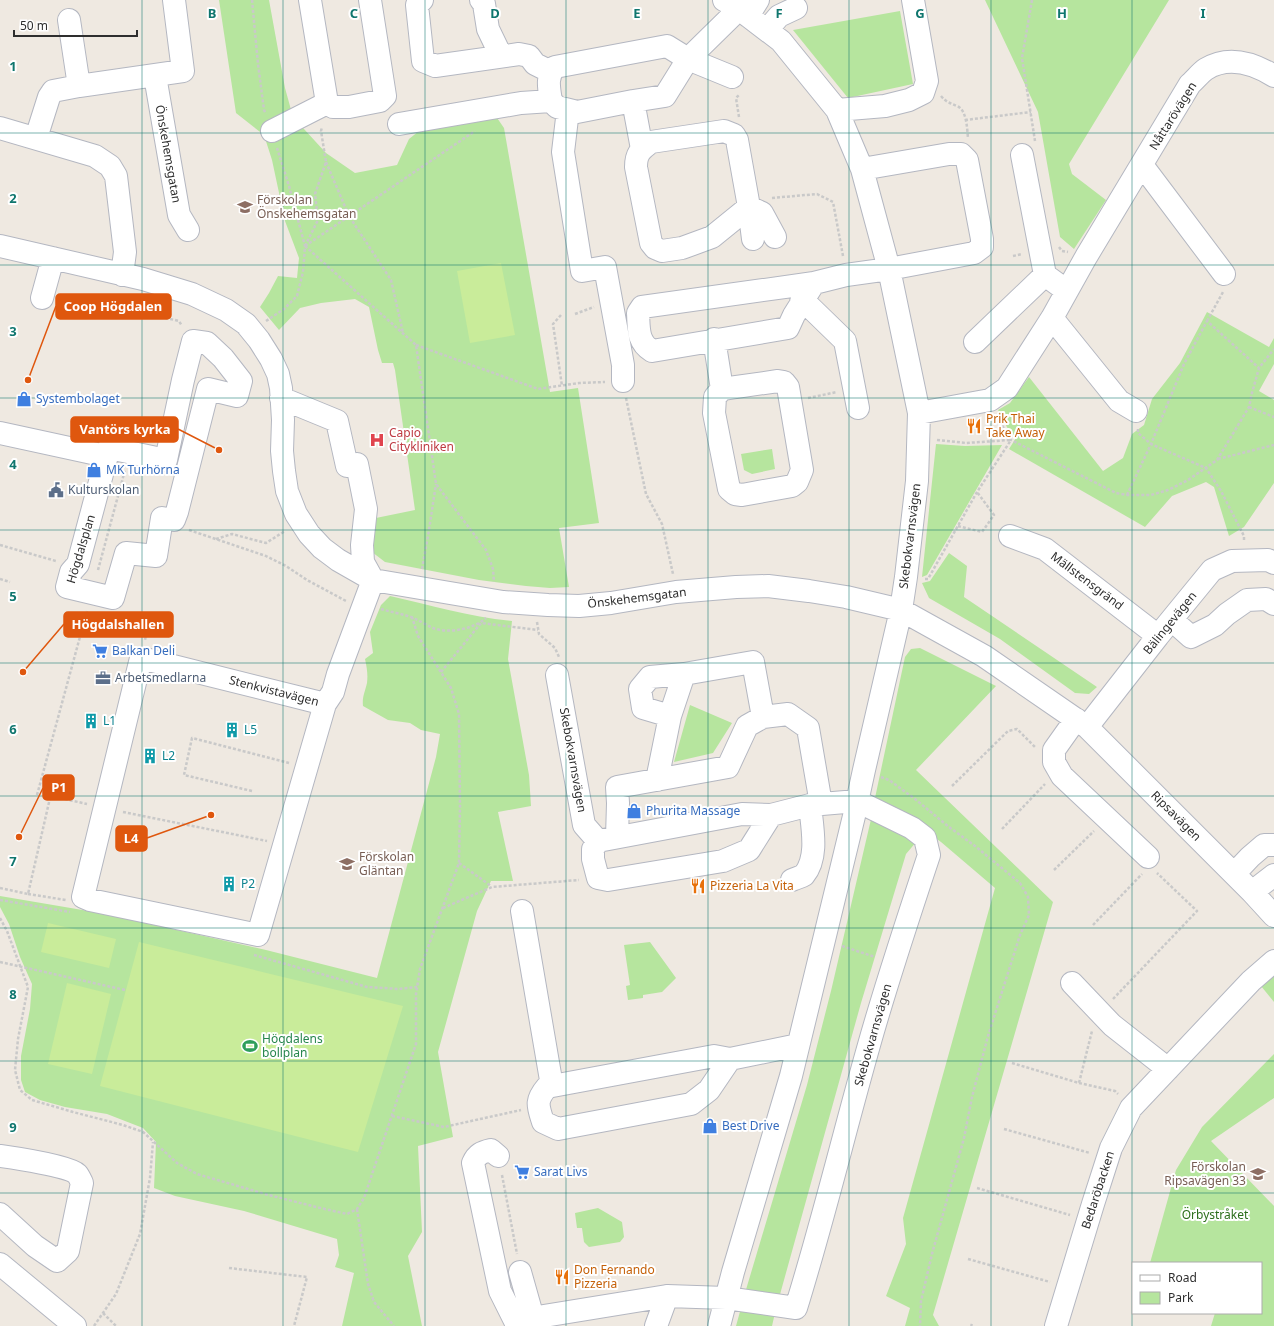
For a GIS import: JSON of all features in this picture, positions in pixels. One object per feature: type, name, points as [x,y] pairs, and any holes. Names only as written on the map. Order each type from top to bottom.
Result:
[{"type":"street","points":[[36,138],[49,97],[53,91],[183,71],[174,0]]},
{"type":"street","points":[[310,0],[327,103],[333,107],[349,107],[380,100],[385,96],[370,0]]},
{"type":"street","points":[[422,0],[417,5],[423,61],[435,66],[519,54],[529,56],[535,64],[551,72]]},
{"type":"street","points":[[481,0],[484,4],[488,29],[501,56]]},
{"type":"street","points":[[837,110],[885,106],[909,100],[923,93],[927,81],[913,0]]},
{"type":"street","name":"Skebokvarnsvägen","points":[[399,124],[521,103],[560,106],[577,112],[665,96],[688,59],[742,6],[781,41],[837,110],[862,169],[888,269],[919,413],[917,481],[906,577],[854,816],[791,1076],[732,1272],[719,1326]]},
{"type":"street","points":[[767,30],[779,16],[796,8]]},
{"type":"street","points":[[69,20],[79,86]]},
{"type":"street","points":[[623,381],[623,365],[605,267],[582,271],[564,152],[560,106],[548,83],[551,72],[555,67],[667,46],[688,59],[732,78]]},
{"type":"street","name":"Nåttarövägen","points":[[919,413],[990,400],[1007,388],[1052,318],[1086,257],[1190,84],[1205,69],[1221,63],[1235,61],[1247,63],[1274,76]]},
{"type":"street","name":"Önskehemsgatan","points":[[155,76],[179,215],[188,230]]},
{"type":"street","points":[[633,101],[642,149]]},
{"type":"street","points":[[272,130],[327,103]]},
{"type":"street","points":[[0,128],[95,156],[110,166],[116,176],[126,252],[122,275]]},
{"type":"street","points":[[748,204],[712,238],[682,248],[662,251],[655,248],[651,243],[636,167],[636,158],[642,149],[651,142],[724,131],[734,135],[737,140],[748,204],[753,239]]},
{"type":"street","points":[[1029,148],[1045,275],[1067,291]]},
{"type":"street","points":[[814,283],[801,302],[788,328],[714,339],[652,351],[644,346],[640,337],[638,313],[642,307],[814,283],[846,275],[888,269],[974,253],[982,247],[982,239],[968,160],[961,154],[949,154],[862,169]]},
{"type":"street","points":[[1142,165],[1224,274]]},
{"type":"street","points":[[748,204],[762,213],[775,237]]},
{"type":"street","name":"Önskehemsgatan","points":[[0,246],[143,280],[192,294],[226,310],[246,324],[259,340],[271,359],[278,374],[281,388],[284,471],[287,492],[296,514],[309,534],[322,548],[338,560],[373,580],[503,602],[579,606],[610,603],[676,592],[768,586],[808,590],[846,597],[900,610]]},
{"type":"street","points":[[42,298],[53,258]]},
{"type":"street","points":[[975,342],[1045,275]]},
{"type":"street","points":[[801,302],[810,307],[845,341],[857,399]]},
{"type":"street","points":[[1052,318],[1119,401],[1136,411]]},
{"type":"street","points":[[714,339],[722,389]]},
{"type":"street","name":"Högdalsplan","points":[[193,341],[207,343],[224,358],[241,381],[237,396],[208,389],[174,520],[162,518],[156,556],[126,553],[113,598],[68,587],[71,572],[78,564],[106,456],[109,448],[166,460],[193,341]]},
{"type":"street","points":[[778,381],[784,382],[788,387],[802,470],[797,482],[792,486],[742,495],[736,494],[729,489],[714,414],[715,397],[722,389],[778,381]]},
{"type":"street","points":[[281,398],[338,421],[346,466],[357,464],[366,509],[362,545],[363,562],[373,580],[338,674],[333,692],[325,704]]},
{"type":"street","points":[[0,433],[106,456]]},
{"type":"street","name":"Mällstensgränd","points":[[1010,536],[1045,549],[1165,628],[1191,637],[1216,625],[1227,614],[1247,600],[1266,598],[1274,604]]},
{"type":"street","name":"Bälingevägen","points":[[1082,723],[1165,628],[1212,570],[1232,561],[1268,560],[1274,563]]},
{"type":"street","name":"Ripsavägen","points":[[900,610],[984,656],[1082,723],[1252,892],[1274,916]]},
{"type":"street","points":[[85,898],[83,894],[141,658]]},
{"type":"street","name":"Stenkvistavägen","points":[[85,898],[258,934],[325,704],[141,658]]},
{"type":"street","points":[[670,716],[644,708],[640,689],[650,677],[684,674],[753,662],[763,717]]},
{"type":"street","points":[[657,780],[670,716],[684,674]]},
{"type":"street","name":"Skebokvarnsvägen","points":[[558,675],[584,825],[607,839]]},
{"type":"street","points":[[607,839],[618,803],[617,787],[728,767],[747,726],[763,717],[788,714],[808,728],[816,805],[812,832],[813,855],[810,865],[803,876],[792,880]]},
{"type":"street","points":[[1082,723],[1054,750],[1056,766],[1062,776],[1107,818],[1149,861]]},
{"type":"street","points":[[771,815],[749,850],[723,861],[608,880],[598,878],[593,859],[593,849],[607,839],[742,814],[771,815],[816,805],[857,801]]},
{"type":"street","name":"Skebokvarnsvägen","points":[[522,1323],[667,1296],[726,1298],[795,1317],[868,1047],[893,963],[929,855],[925,838],[912,828],[857,801]]},
{"type":"street","points":[[1234,874],[1264,845],[1274,845]]},
{"type":"street","points":[[1252,892],[1274,875]]},
{"type":"street","points":[[522,911],[552,1086]]},
{"type":"street","name":"Bedaröbacken","points":[[1056,1326],[1108,1158],[1131,1108],[1251,981],[1274,961]]},
{"type":"street","points":[[1072,983],[1112,1025],[1168,1068]]},
{"type":"street","points":[[730,1059],[709,1090],[691,1104],[558,1129],[543,1122],[538,1106],[540,1096],[546,1087],[714,1056],[730,1059],[798,1045]]},
{"type":"street","points":[[498,1156],[491,1150],[483,1152],[476,1157],[473,1163],[500,1291],[522,1323]]},
{"type":"street","points":[[0,1156],[64,1169],[77,1174],[82,1183],[68,1252],[57,1261],[35,1246],[0,1214]]},
{"type":"street","points":[[0,1264],[75,1326]]},
{"type":"street","points":[[520,1272],[522,1323]]},
{"type":"street","points":[[656,1326],[667,1296]]},
{"type":"path","points":[[1029,148],[1030,112],[1022,58],[1032,0]]},
{"type":"path","points":[[927,81],[945,102],[959,107],[964,112],[970,147],[968,160]]},
{"type":"path","points":[[327,103],[321,131],[326,162],[349,216],[391,280],[403,333]]},
{"type":"path","points":[[965,120],[1030,112]]},
{"type":"path","points":[[305,246],[478,129]]},
{"type":"path","points":[[260,317],[267,321],[284,309],[297,296],[303,272],[305,246],[318,220],[314,194],[326,162]]},
{"type":"path","points":[[748,204],[817,194],[833,202],[846,275]]},
{"type":"path","points":[[305,246],[416,345],[538,389],[623,381],[646,494],[662,524],[676,592]]},
{"type":"path","points":[[1057,246],[1062,251],[1086,257]]},
{"type":"path","points":[[1127,495],[1151,444],[1184,364],[1224,289],[1224,274]]},
{"type":"path","points":[[157,300],[153,315],[179,321]]},
{"type":"path","points":[[561,316],[553,324],[562,386]]},
{"type":"path","points":[[1208,321],[1259,368]]},
{"type":"path","points":[[416,345],[436,484],[422,569]]},
{"type":"path","points":[[1217,460],[1249,407],[1259,368],[1274,349]]},
{"type":"path","points":[[790,403],[832,393],[857,399]]},
{"type":"path","points":[[990,400],[998,421],[1011,440],[1116,493],[1127,495],[1152,495],[1168,490],[1188,480],[1217,460],[1274,445]]},
{"type":"path","points":[[1249,407],[1274,417]]},
{"type":"path","points":[[918,439],[966,443],[1011,440]]},
{"type":"path","points":[[906,577],[928,579],[978,492],[1011,440]]},
{"type":"path","points":[[1151,444],[1206,468],[1221,490],[1244,536],[1246,560]]},
{"type":"path","points":[[98,570],[126,468]]},
{"type":"path","points":[[436,484],[486,550],[493,569],[494,577]]},
{"type":"path","points":[[958,526],[982,532],[994,515],[978,492]]},
{"type":"path","points":[[188,530],[266,556],[350,603]]},
{"type":"path","points":[[215,539],[232,534],[266,543],[286,530]]},
{"type":"path","points":[[0,579],[10,582]]},
{"type":"path","points":[[37,795],[92,593]]},
{"type":"path","points":[[0,918],[7,931],[28,987],[18,1039],[15,1070],[20,1090],[32,1100],[143,1132],[177,1163],[197,1174],[316,1207],[347,1214],[357,1209],[364,1198],[416,1044],[416,994],[420,969],[458,863],[460,807],[459,714],[451,688],[418,636],[412,617],[380,609]]},
{"type":"path","points":[[110,616],[148,626],[141,658]]},
{"type":"path","points":[[536,620],[539,634],[555,648],[560,661],[558,675]]},
{"type":"path","points":[[441,672],[481,623],[538,630]]},
{"type":"path","points":[[952,786],[1008,731],[1016,729],[1032,746],[1056,766],[1002,829]]},
{"type":"path","points":[[252,791],[184,776],[192,738],[306,768]]},
{"type":"path","points":[[864,770],[889,780],[915,799],[975,846],[1020,884],[1028,897],[1029,915],[1020,935],[993,1021],[972,1097],[964,1138],[932,1254],[921,1301],[920,1326]]},
{"type":"path","points":[[28,894],[50,798]]},
{"type":"path","points":[[60,798],[284,844]]},
{"type":"path","points":[[1054,870],[1107,818]]},
{"type":"path","points":[[1079,1083],[1094,1023],[1100,1012],[1197,911],[1152,868],[1149,861],[1093,925]]},
{"type":"path","points":[[458,863],[492,887]]},
{"type":"path","points":[[442,908],[492,887],[598,878]]},
{"type":"path","points":[[0,888],[78,902],[85,898]]},
{"type":"path","points":[[824,940],[893,963]]},
{"type":"path","points":[[0,962],[125,990]]},
{"type":"path","points":[[1012,1063],[1079,1083],[1115,1091],[1133,1106]]},
{"type":"path","points":[[392,1116],[444,1127],[538,1106]]},
{"type":"path","points":[[1004,1129],[1108,1158]]},
{"type":"path","points":[[94,1326],[116,1294],[140,1234],[150,1178],[153,1142]]},
{"type":"path","points":[[498,1156],[520,1272]]},
{"type":"path","points":[[976,1188],[1088,1220]]},
{"type":"path","points":[[357,1209],[368,1284],[374,1302],[394,1326]]},
{"type":"path","points":[[968,1259],[1068,1286]]},
{"type":"path","points":[[229,1268],[307,1277],[294,1326]]},
{"type":"path","points":[[103,1314],[116,1326]]},
{"type":"green space","points":[[219,0],[269,0],[285,88],[293,117],[326,153],[355,173],[397,165],[409,139],[419,131],[493,112],[504,128],[550,392],[578,388],[599,523],[559,528],[569,587],[550,588],[479,580],[385,562],[372,552],[371,519],[415,510],[395,370],[393,363],[382,363],[369,307],[355,299],[321,303],[300,308],[279,330],[260,307],[278,276],[297,278],[299,258],[285,221],[272,160],[264,135],[236,113]]},
{"type":"green space","points":[[985,0],[1169,0],[1069,164],[1072,174],[1106,200],[1074,249],[1060,237],[1038,112]]},
{"type":"green space","points":[[900,11],[913,84],[848,98],[793,30]]},
{"type":"green space","points":[[501,263],[515,335],[470,343],[457,271]]},
{"type":"green space","points":[[1207,312],[1269,347],[1274,338],[1274,364],[1259,391],[1274,400],[1274,483],[1244,527],[1229,536],[1214,487],[1206,482],[1172,496],[1145,527],[1009,449],[1016,438],[1008,429],[998,410],[1010,403],[1029,377],[1103,471],[1123,458],[1132,434],[1144,425],[1152,399],[1180,363]]},
{"type":"green space","points":[[936,444],[965,446],[1002,445],[927,575],[922,577]]},
{"type":"green space","points":[[772,449],[775,469],[752,474],[744,470],[741,454]]},
{"type":"green space","points":[[949,553],[967,566],[964,597],[1097,687],[1089,694],[1075,693],[1000,639],[929,598],[922,583],[930,581]]},
{"type":"green space","points":[[390,596],[466,614],[512,621],[508,659],[529,775],[531,806],[498,812],[513,881],[491,881],[477,911],[438,1052],[453,1137],[418,1146],[422,1232],[408,1256],[422,1326],[342,1326],[354,1273],[335,1267],[339,1255],[337,1239],[244,1211],[175,1196],[154,1188],[156,1142],[143,1128],[107,1114],[65,1107],[40,1100],[25,1092],[21,1080],[21,1056],[30,1009],[32,984],[20,957],[9,924],[0,907],[0,896],[106,914],[266,950],[377,978],[436,757],[440,734],[421,730],[410,723],[388,720],[363,706],[363,697],[367,683],[365,659],[373,653],[370,632],[381,605]]},
{"type":"green space","points":[[920,648],[996,686],[916,770],[1053,902],[933,1315],[939,1326],[905,1326],[910,1308],[886,1296],[906,1244],[903,1218],[995,888],[941,842],[909,819],[875,798],[905,657],[911,649]]},
{"type":"green space","points":[[690,705],[732,723],[713,753],[674,762]]},
{"type":"green space","points":[[872,815],[917,841],[906,854],[861,1003],[779,1298],[745,1293],[807,1085],[831,991]]},
{"type":"green space","points":[[48,923],[116,939],[109,968],[41,952]]},
{"type":"green space","name":"Högdalens bollplan","points":[[139,942],[403,1006],[358,1152],[100,1086]]},
{"type":"green space","points":[[650,942],[676,978],[662,992],[643,995],[643,998],[628,1000],[626,986],[630,985],[624,945]]},
{"type":"green space","points":[[1274,973],[1274,1002],[1261,986]]},
{"type":"green space","points":[[67,983],[111,994],[92,1074],[48,1064]]},
{"type":"green space","name":"Örbystråket","points":[[1274,1054],[1274,1098],[1211,1141],[1274,1206],[1274,1326],[1211,1326],[1215,1314],[1262,1314],[1262,1262],[1150,1262],[1176,1170],[1202,1127]]},
{"type":"green space","points":[[598,1208],[622,1222],[624,1237],[620,1242],[589,1247],[584,1242],[582,1228],[577,1228],[575,1213]]},
{"type":"green space","points":[[741,1308],[775,1313],[772,1326],[736,1326]]},
{"type":"place","name":"Förskolan Önskehemsgatan","points":[[245,207]]},
{"type":"place","name":"Coop Högdalen","points":[[28,380]]},
{"type":"place","name":"Systembolaget","points":[[24,399]]},
{"type":"place","name":"Prik Thai Take Away","points":[[974,426]]},
{"type":"place","name":"Capio Citykliniken","points":[[377,440]]},
{"type":"place","name":"Vantörs kyrka","points":[[219,450]]},
{"type":"place","name":"MK Turhörna","points":[[94,470]]},
{"type":"place","name":"Kulturskolan","points":[[56,490]]},
{"type":"place","name":"Balkan Deli","points":[[100,651]]},
{"type":"place","name":"Högdalshallen","points":[[23,672]]},
{"type":"place","name":"Arbetsmedlarna","points":[[103,678]]},
{"type":"place","name":"L1","points":[[91,721]]},
{"type":"place","name":"L5","points":[[232,730]]},
{"type":"place","name":"L2","points":[[150,756]]},
{"type":"place","name":"Phurita Massage","points":[[634,811]]},
{"type":"place","name":"L4","points":[[211,815]]},
{"type":"place","name":"P1","points":[[19,837]]},
{"type":"place","name":"Förskolan Gläntan","points":[[347,864]]},
{"type":"place","name":"P2","points":[[229,884]]},
{"type":"place","name":"Pizzeria La Vita","points":[[698,886]]},
{"type":"place","name":"Högdalens bollplan","points":[[250,1046]]},
{"type":"place","name":"Best Drive","points":[[710,1126]]},
{"type":"place","name":"Sarat Livs","points":[[522,1172]]},
{"type":"place","name":"Förskolan Ripsavägen 33","points":[[1258,1174]]},
{"type":"place","name":"Don Fernando Pizzeria","points":[[562,1277]]}]
